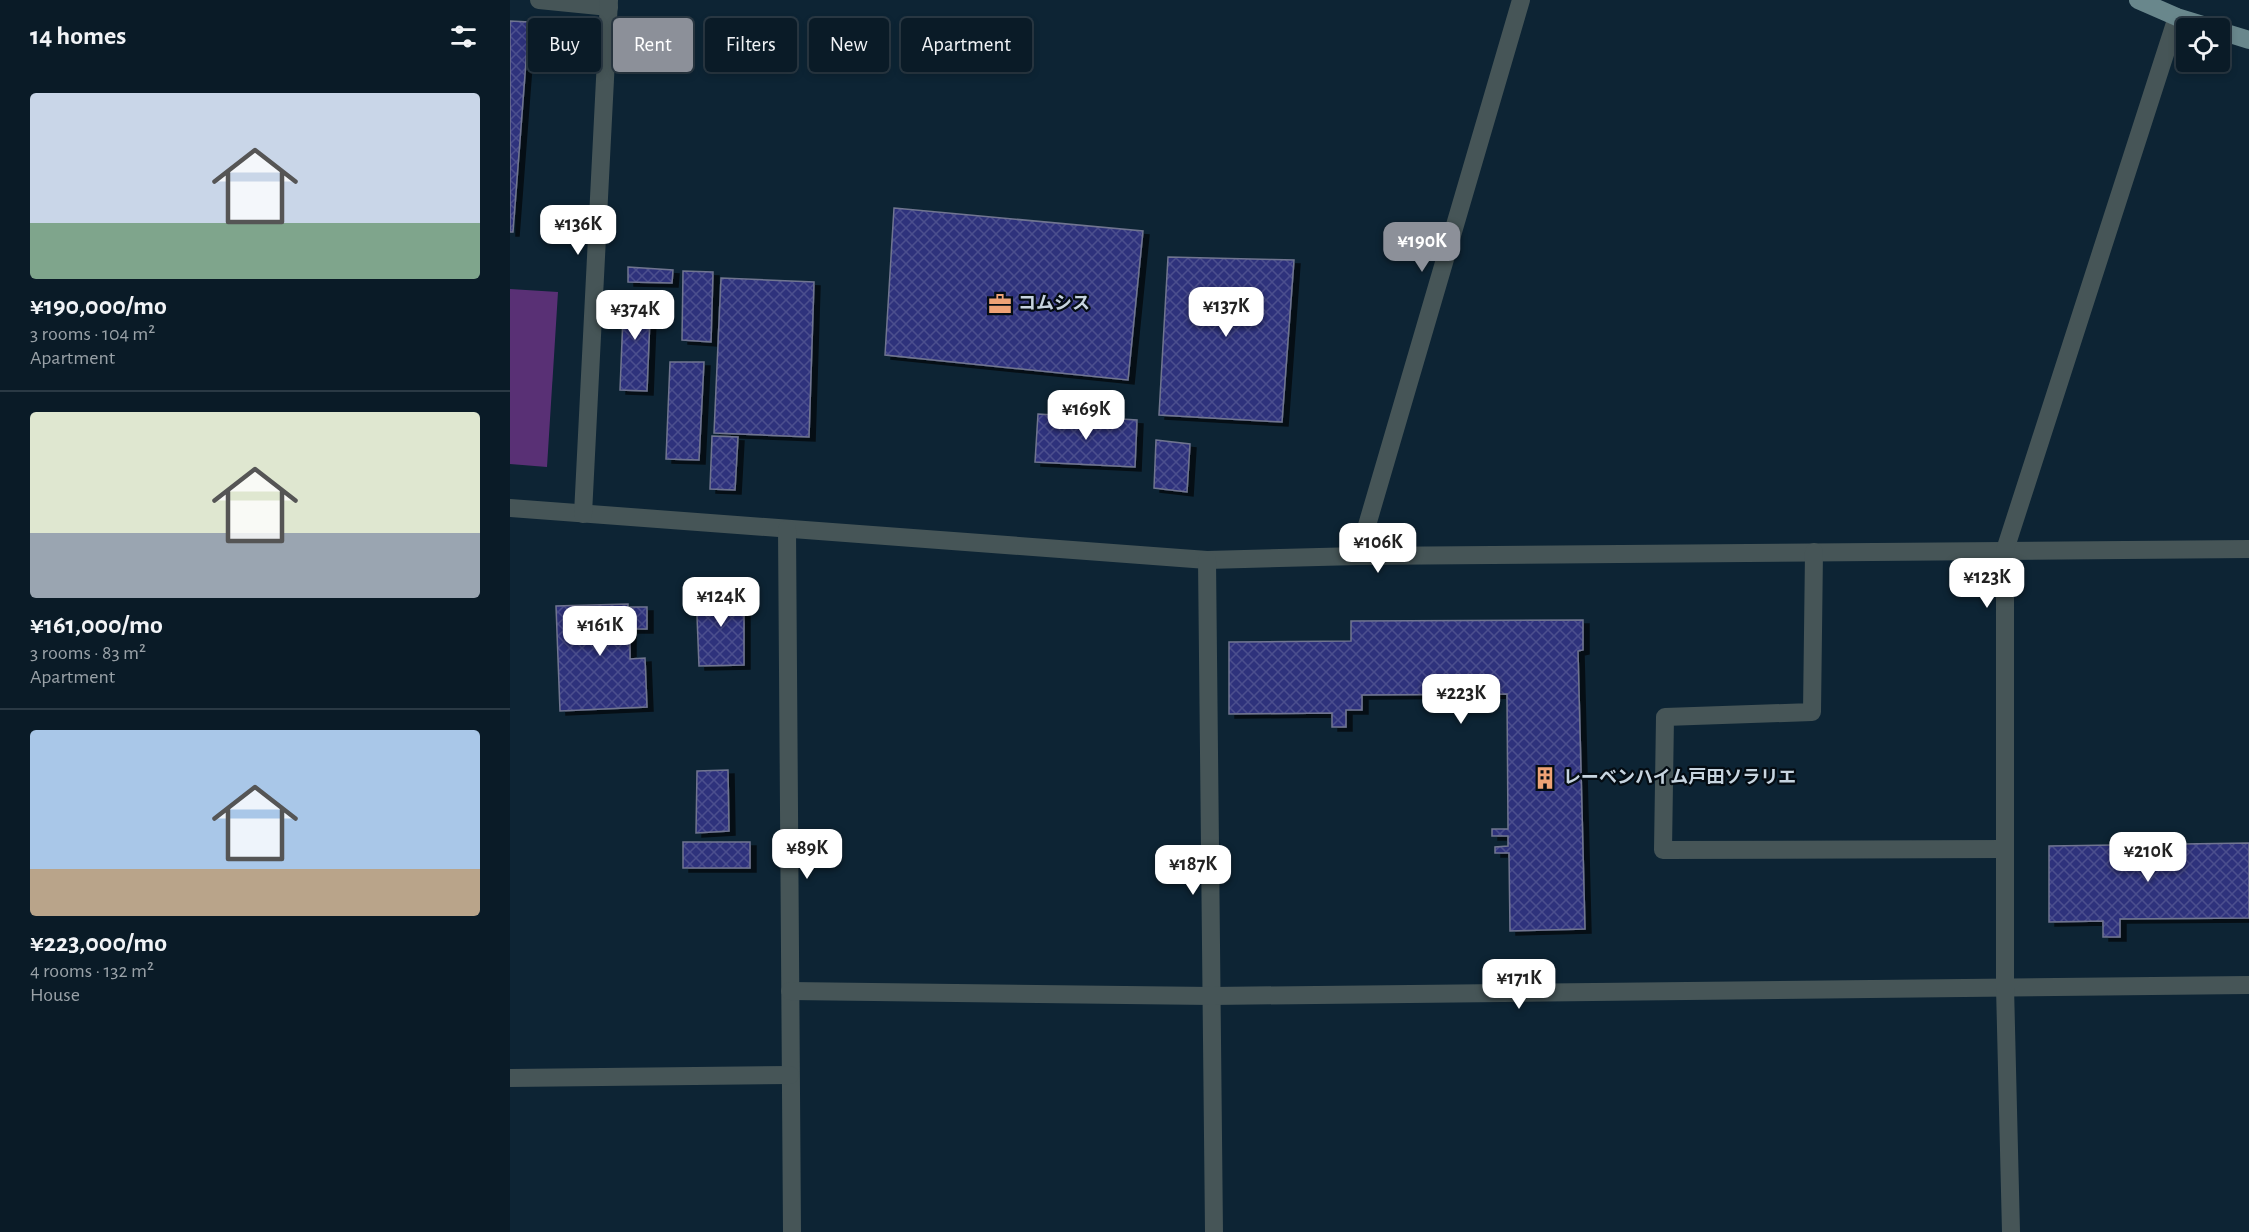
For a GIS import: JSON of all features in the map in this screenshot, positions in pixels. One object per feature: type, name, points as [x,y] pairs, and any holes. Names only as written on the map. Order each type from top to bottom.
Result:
[{"type":"main road","points":[[2138,0],[2180,18]]},
{"type":"main road","points":[[2230,34],[2249,40]]},
{"type":"street","points":[[539,0],[609,4],[583,514]]},
{"type":"street","points":[[1358,556],[1521,0]]},
{"type":"street","points":[[2011,1232],[2005,987],[2005,550],[2177,17]]},
{"type":"street","points":[[510,508],[1207,560],[1358,556],[2249,549]]},
{"type":"street","points":[[787,528],[792,1232]]},
{"type":"street","points":[[1814,552],[1812,712],[1665,717],[1663,850],[2005,849]]},
{"type":"street","points":[[1207,560],[1214,1232]]},
{"type":"street","points":[[790,991],[1212,996],[2249,985]]},
{"type":"street","points":[[510,1078],[790,1075]]},
{"type":"shaded area","points":[[510,289],[558,292],[547,467],[510,464]]},
{"type":"building","points":[[510,21],[528,22],[528,35],[513,232],[510,232]]},
{"type":"building","points":[[894,208],[1143,231],[1128,380],[885,355]]},
{"type":"building","points":[[1168,257],[1294,260],[1282,422],[1159,415]]},
{"type":"building","points":[[628,267],[673,270],[672,283],[628,282]]},
{"type":"building","points":[[683,271],[713,272],[711,342],[682,340]]},
{"type":"building","points":[[721,278],[814,282],[809,437],[714,433]]},
{"type":"building","points":[[624,291],[651,293],[647,391],[620,390]]},
{"type":"building","points":[[670,362],[704,362],[699,460],[666,459]]},
{"type":"building","points":[[1038,414],[1137,420],[1135,467],[1035,462]]},
{"type":"building","points":[[712,436],[738,437],[735,490],[710,489]]},
{"type":"building","points":[[1156,440],[1190,444],[1187,492],[1154,488]]},
{"type":"building","points":[[696,591],[744,591],[744,665],[699,666]]},
{"type":"building","points":[[628,604],[628,607],[647,607],[647,629],[630,629],[630,659],[645,658],[647,707],[560,711],[556,606]]},
{"type":"building","name":"レーベンハイム戸田ソラリエ","points":[[1583,620],[1583,650],[1578,651],[1585,929],[1510,931],[1509,853],[1495,853],[1495,847],[1508,846],[1508,836],[1492,836],[1492,829],[1508,829],[1507,694],[1362,695],[1362,710],[1346,710],[1346,727],[1332,727],[1332,713],[1229,714],[1229,642],[1351,641],[1351,621]]},
{"type":"building","points":[[728,770],[729,831],[696,833],[697,771]]},
{"type":"building","points":[[683,842],[750,842],[750,868],[683,868]]},
{"type":"building","points":[[2249,843],[2249,918],[2120,919],[2120,937],[2103,937],[2103,921],[2049,922],[2049,846]]},
{"type":"place","name":"コムシス","points":[[1000,304]]},
{"type":"place","name":"レーベンハイム戸田ソラリエ","points":[[1545,778]]}]
